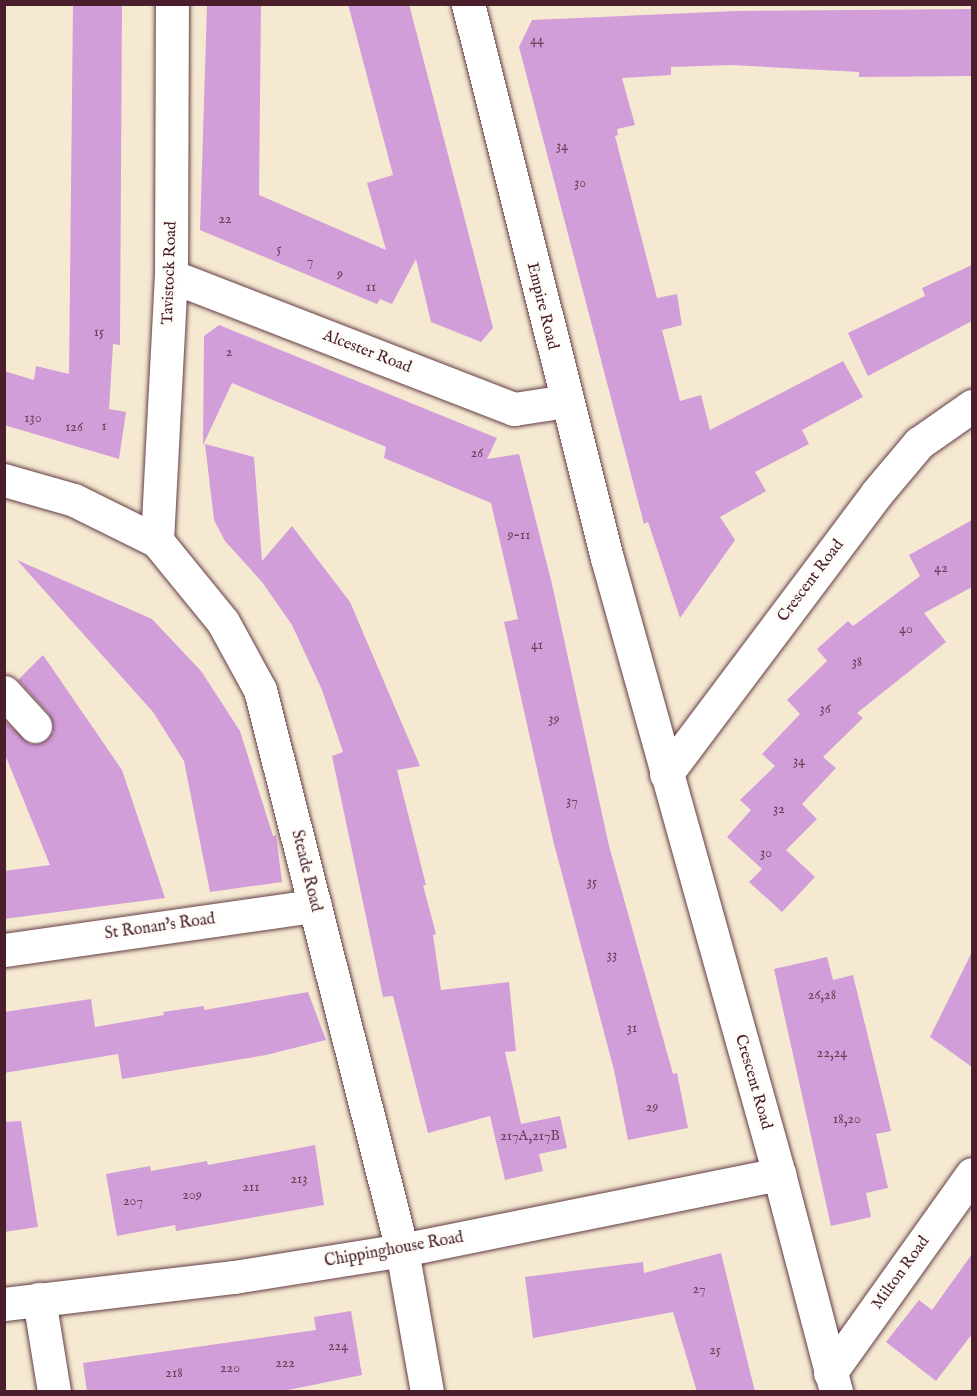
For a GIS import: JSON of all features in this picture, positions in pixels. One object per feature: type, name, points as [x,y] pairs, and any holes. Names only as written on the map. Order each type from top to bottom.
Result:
[{"type":"street","name":"Tavistock Road","points":[[157,541],[171,276],[172,4]]},
{"type":"street","name":"Empire Road","points":[[468,4],[566,401],[620,607]]},
{"type":"street","name":"Alcester Road","points":[[171,276],[514,409],[566,401]]},
{"type":"street","name":"Crescent Road","points":[[666,774],[876,494],[920,443],[972,406]]},
{"type":"street","name":"Steade Road","points":[[4,480],[74,500],[157,541],[223,622],[261,690],[402,1250],[427,1392]]},
{"type":"street","name":"Crescent Road","points":[[620,607],[779,1174],[833,1382]]},
{"type":"street","points":[[4,692],[35,726]]},
{"type":"street","name":"St Ronan's Road","points":[[4,950],[315,906]]},
{"type":"street","name":"Chippinghouse Road","points":[[4,1304],[234,1277],[402,1250],[779,1174]]},
{"type":"street","name":"Milton Road","points":[[833,1382],[972,1174]]},
{"type":"street","points":[[39,1299],[54,1392]]},
{"type":"building","points":[[73,4],[122,4],[120,345],[113,344],[109,409],[126,412],[119,459],[4,425],[4,371],[34,380],[36,366],[69,374]]},
{"type":"building","points":[[207,4],[261,4],[259,195],[386,250],[367,183],[393,175],[348,4],[409,4],[493,328],[481,342],[431,322],[416,259],[392,304],[380,299],[377,304],[200,230]]},
{"type":"building","points":[[972,9],[972,76],[859,77],[859,72],[732,65],[671,67],[671,75],[622,78],[635,125],[617,129],[618,135],[615,136],[657,298],[677,294],[682,325],[662,330],[680,401],[701,395],[710,430],[843,361],[863,397],[802,430],[809,444],[755,472],[766,491],[720,517],[735,540],[680,618],[648,522],[644,524],[519,47],[532,20],[735,11]]},
{"type":"building","points":[[972,265],[972,321],[868,376],[848,333],[925,296],[922,288]]},
{"type":"building","points":[[219,325],[497,438],[487,459],[519,454],[552,584],[609,846],[673,1074],[677,1073],[688,1128],[628,1140],[614,1070],[553,840],[504,622],[518,619],[491,503],[384,458],[386,447],[232,383],[203,445],[204,336]]},
{"type":"building","points":[[205,444],[254,457],[262,561],[292,526],[350,602],[420,766],[397,770],[436,934],[433,935],[441,990],[509,982],[516,1051],[505,1052],[521,1124],[560,1116],[567,1148],[539,1154],[543,1171],[505,1180],[490,1116],[428,1133],[393,996],[383,997],[332,756],[343,752],[322,690],[292,625],[262,582],[225,541],[214,520]]},
{"type":"building","points":[[972,520],[972,587],[924,613],[946,642],[857,713],[863,718],[823,757],[836,768],[802,804],[817,819],[786,850],[815,877],[782,912],[749,882],[762,869],[727,837],[751,810],[740,800],[775,766],[762,754],[800,714],[787,700],[827,661],[817,649],[848,621],[853,626],[920,576],[909,555]]},
{"type":"building","points":[[17,560],[152,619],[201,671],[240,731],[273,836],[276,835],[282,882],[210,892],[184,761],[153,712]]},
{"type":"building","points":[[43,655],[122,770],[165,898],[4,919],[4,871],[50,865],[4,752],[4,720],[30,744],[40,744],[53,732],[49,714],[18,680]]},
{"type":"building","points":[[972,952],[972,1067],[930,1037]]},
{"type":"building","points":[[827,957],[833,980],[853,975],[891,1131],[876,1134],[888,1188],[866,1193],[871,1217],[831,1226],[774,969]]},
{"type":"building","points":[[308,992],[326,1040],[266,1055],[122,1079],[118,1054],[4,1073],[4,1012],[91,999],[95,1027],[164,1015],[163,1012],[204,1006],[204,1010]]},
{"type":"building","points":[[21,1121],[38,1227],[4,1232],[4,1122]]},
{"type":"building","points":[[315,1145],[324,1205],[176,1231],[175,1225],[117,1236],[106,1174],[150,1166],[151,1171],[207,1161],[208,1165]]},
{"type":"building","points":[[721,1253],[755,1392],[697,1392],[673,1312],[533,1338],[525,1277],[643,1262],[644,1273]]},
{"type":"building","points":[[972,1254],[972,1334],[936,1381],[886,1342],[919,1300],[932,1310]]},
{"type":"building","points":[[351,1311],[362,1375],[278,1392],[87,1392],[83,1363],[316,1330],[314,1317]]}]
